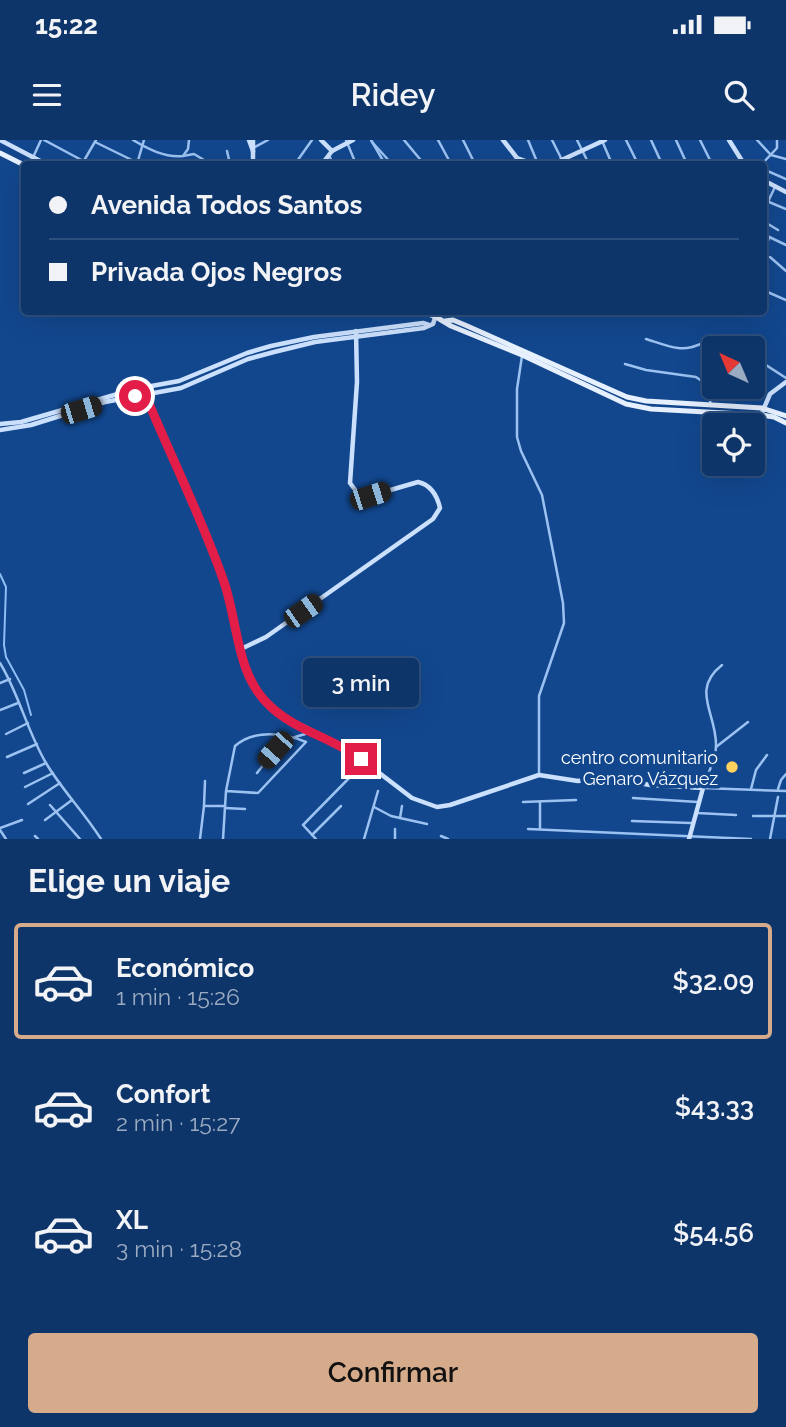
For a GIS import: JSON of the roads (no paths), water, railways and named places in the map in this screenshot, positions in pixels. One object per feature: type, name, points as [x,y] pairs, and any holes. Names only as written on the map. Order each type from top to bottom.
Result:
[{"type":"main road","points":[[0,153],[21,164]]},
{"type":"main road","points":[[438,315],[445,321],[453,320],[465,325],[627,397],[786,416]]},
{"type":"main road","points":[[523,352],[626,404],[651,409],[762,412],[786,423]]},
{"type":"street","points":[[32,161],[43,140],[80,161]]},
{"type":"street","points":[[133,140],[174,157],[194,154],[204,161]]},
{"type":"street","points":[[139,161],[144,140]]},
{"type":"street","points":[[183,156],[188,149],[189,140]]},
{"type":"street","points":[[251,140],[253,161]]},
{"type":"street","points":[[253,149],[268,140]]},
{"type":"street","points":[[297,161],[312,140]]},
{"type":"street","points":[[321,140],[332,161]]},
{"type":"street","points":[[438,140],[449,161]]},
{"type":"street","points":[[463,140],[474,161]]},
{"type":"street","points":[[503,140],[517,158],[526,161]]},
{"type":"street","points":[[528,140],[535,161]]},
{"type":"street","points":[[552,140],[562,161]]},
{"type":"street","points":[[578,140],[588,161]]},
{"type":"street","points":[[566,161],[603,140],[611,161]]},
{"type":"street","points":[[626,140],[636,161]]},
{"type":"street","points":[[651,140],[661,161]]},
{"type":"street","points":[[676,140],[686,161]]},
{"type":"street","points":[[700,140],[710,161]]},
{"type":"street","points":[[729,140],[742,161]]},
{"type":"street","points":[[757,140],[771,155],[786,159]]},
{"type":"street","points":[[767,161],[778,145],[777,140]]},
{"type":"street","points":[[0,141],[40,161]]},
{"type":"street","points":[[84,161],[96,141],[133,161]]},
{"type":"street","points":[[325,161],[330,153],[348,141],[355,161]]},
{"type":"street","points":[[372,141],[383,161]]},
{"type":"street","points":[[372,141],[389,161]]},
{"type":"street","points":[[407,141],[422,161]]},
{"type":"street","points":[[227,151],[229,161]]},
{"type":"street","points":[[767,169],[786,179]]},
{"type":"street","points":[[767,182],[786,192]]},
{"type":"street","points":[[767,205],[775,187]]},
{"type":"street","points":[[769,202],[786,209]]},
{"type":"street","points":[[767,223],[778,230]]},
{"type":"street","points":[[767,243],[769,237],[786,245]]},
{"type":"street","points":[[770,257],[786,271]]},
{"type":"street","points":[[767,293],[786,300]]},
{"type":"street","points":[[0,430],[32,425],[180,381],[271,346],[423,323],[429,325],[433,324],[437,315]]},
{"type":"street","points":[[241,649],[266,638],[433,519],[440,508],[437,495],[425,484],[418,482],[370,496],[359,495],[352,488],[350,483],[357,382],[356,334]]},
{"type":"street","points":[[646,339],[683,348],[702,342]]},
{"type":"street","points":[[523,352],[517,389],[517,437],[520,451],[542,495],[563,603],[564,623],[539,696],[539,775]]},
{"type":"street","points":[[625,364],[646,370],[696,377],[708,390],[711,406]]},
{"type":"street","points":[[762,412],[770,394],[786,380],[765,365]]},
{"type":"street","points":[[0,424],[21,422],[97,399],[144,391]]},
{"type":"street","points":[[144,391],[221,573],[251,682],[260,696],[279,714],[348,749],[412,798],[437,807],[450,805],[539,775],[578,781],[607,777],[650,785],[786,791]]},
{"type":"street","points":[[0,663],[10,679],[18,703],[46,763],[101,839]]},
{"type":"street","points":[[689,838],[691,823],[716,747],[706,690],[710,676],[722,665]]},
{"type":"street","points":[[0,683],[10,679]]},
{"type":"street","points":[[0,710],[18,703]]},
{"type":"street","points":[[716,747],[748,722]]},
{"type":"street","points":[[6,733],[28,723]]},
{"type":"street","points":[[223,839],[226,792],[235,746],[258,734],[295,737],[313,731]]},
{"type":"street","points":[[257,773],[275,750],[276,736]]},
{"type":"street","points":[[226,792],[258,793],[306,744],[295,737]]},
{"type":"street","points":[[7,757],[37,744]]},
{"type":"street","points":[[751,789],[756,771],[767,755]]},
{"type":"street","points":[[24,773],[46,763]]},
{"type":"street","points":[[25,787],[53,773]]},
{"type":"street","points":[[316,839],[303,825],[354,773]]},
{"type":"street","points":[[777,791],[786,774]]},
{"type":"street","points":[[200,839],[205,781]]},
{"type":"street","points":[[28,804],[60,783]]},
{"type":"street","points":[[364,839],[379,791]]},
{"type":"street","points":[[771,839],[778,797]]},
{"type":"street","points":[[634,798],[698,802]]},
{"type":"street","points":[[45,820],[72,800]]},
{"type":"street","points":[[523,802],[576,800]]},
{"type":"street","points":[[540,802],[540,829]]},
{"type":"street","points":[[50,805],[80,839]]},
{"type":"street","points":[[204,806],[245,810]]},
{"type":"street","points":[[312,835],[341,806]]},
{"type":"street","points":[[400,818],[402,806]]},
{"type":"street","points":[[374,807],[391,816],[427,824]]},
{"type":"street","points":[[695,812],[736,815]]},
{"type":"street","points":[[753,816],[786,816]]},
{"type":"street","points":[[6,839],[0,829],[22,820]]},
{"type":"street","points":[[632,821],[691,823]]},
{"type":"street","points":[[395,829],[395,839]]},
{"type":"street","points":[[528,829],[751,839]]},
{"type":"street","points":[[606,832],[606,839]]},
{"type":"street","points":[[441,836],[448,839]]},
{"type":"waterway","points":[[0,574],[6,587],[6,657],[24,690],[31,715]]},
{"type":"place","name":"centro comunitario Genaro Vázquez","points":[[732,767]]}]
